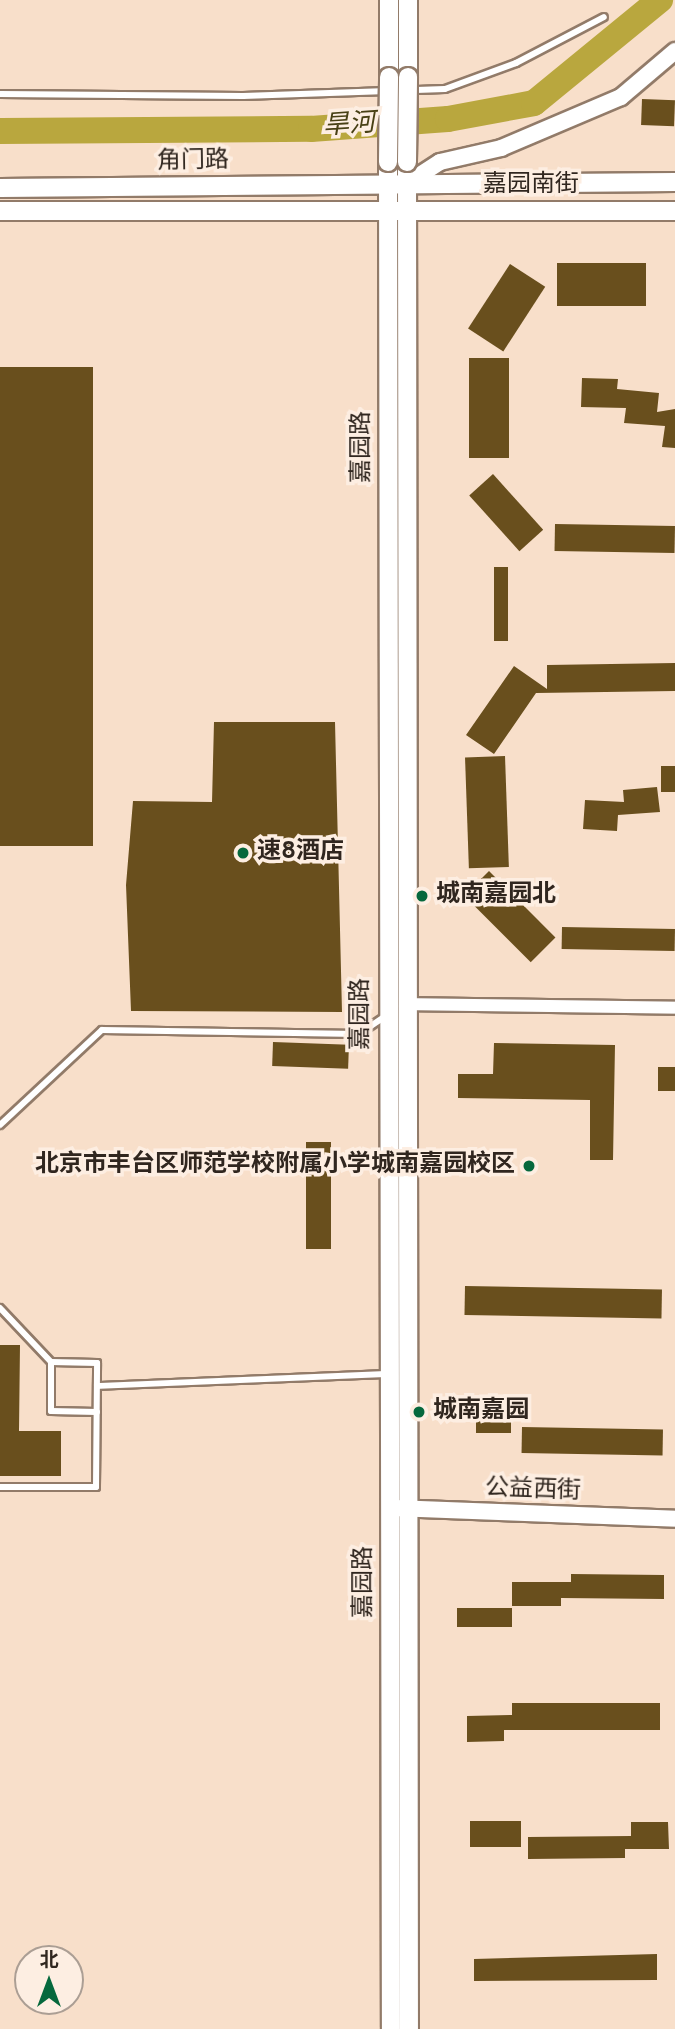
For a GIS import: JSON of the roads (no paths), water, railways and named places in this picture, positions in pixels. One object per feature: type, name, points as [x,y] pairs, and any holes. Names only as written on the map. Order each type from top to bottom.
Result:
[{"type":"main road","name":"嘉园路","points":[[389,0],[389,77],[398,162],[406,184],[405,1004],[410,1509],[409,2029]]},
{"type":"main road","name":"嘉园路","points":[[391,2029],[386,210],[387,184],[398,162],[408,78],[408,0]]},
{"type":"main road","name":"嘉园南街","points":[[387,184],[675,182]]},
{"type":"main road","name":"角门路","points":[[0,188],[387,184]]},
{"type":"main road","name":"嘉园南街","points":[[386,210],[675,211]]},
{"type":"main road","name":"角门路","points":[[0,211],[386,210]]},
{"type":"street","points":[[406,184],[440,162],[501,148],[621,97],[675,51]]},
{"type":"street","points":[[405,1004],[675,1008]]},
{"type":"street","name":"公益西街","points":[[389,1508],[675,1519]]},
{"type":"lane","points":[[0,94],[243,96],[445,89],[516,64],[604,17]]},
{"type":"lane","points":[[0,1125],[102,1030],[359,1034],[405,1004]]},
{"type":"lane","points":[[0,1308],[51,1362],[51,1411],[97,1412]]},
{"type":"lane","points":[[0,1487],[96,1487],[97,1363],[51,1362]]},
{"type":"lane","points":[[97,1386],[409,1373]]},
{"type":"waterway","name":"旱河","points":[[0,131],[311,129],[448,119],[534,103],[660,0]]},
{"type":"place","name":"速8酒店","points":[[243,853]]},
{"type":"place","name":"城南嘉园北","points":[[422,896]]},
{"type":"place","name":"北京市丰台区师范学校附属小学城南嘉园校区","points":[[529,1166]]},
{"type":"place","name":"城南嘉园","points":[[419,1412]]}]
